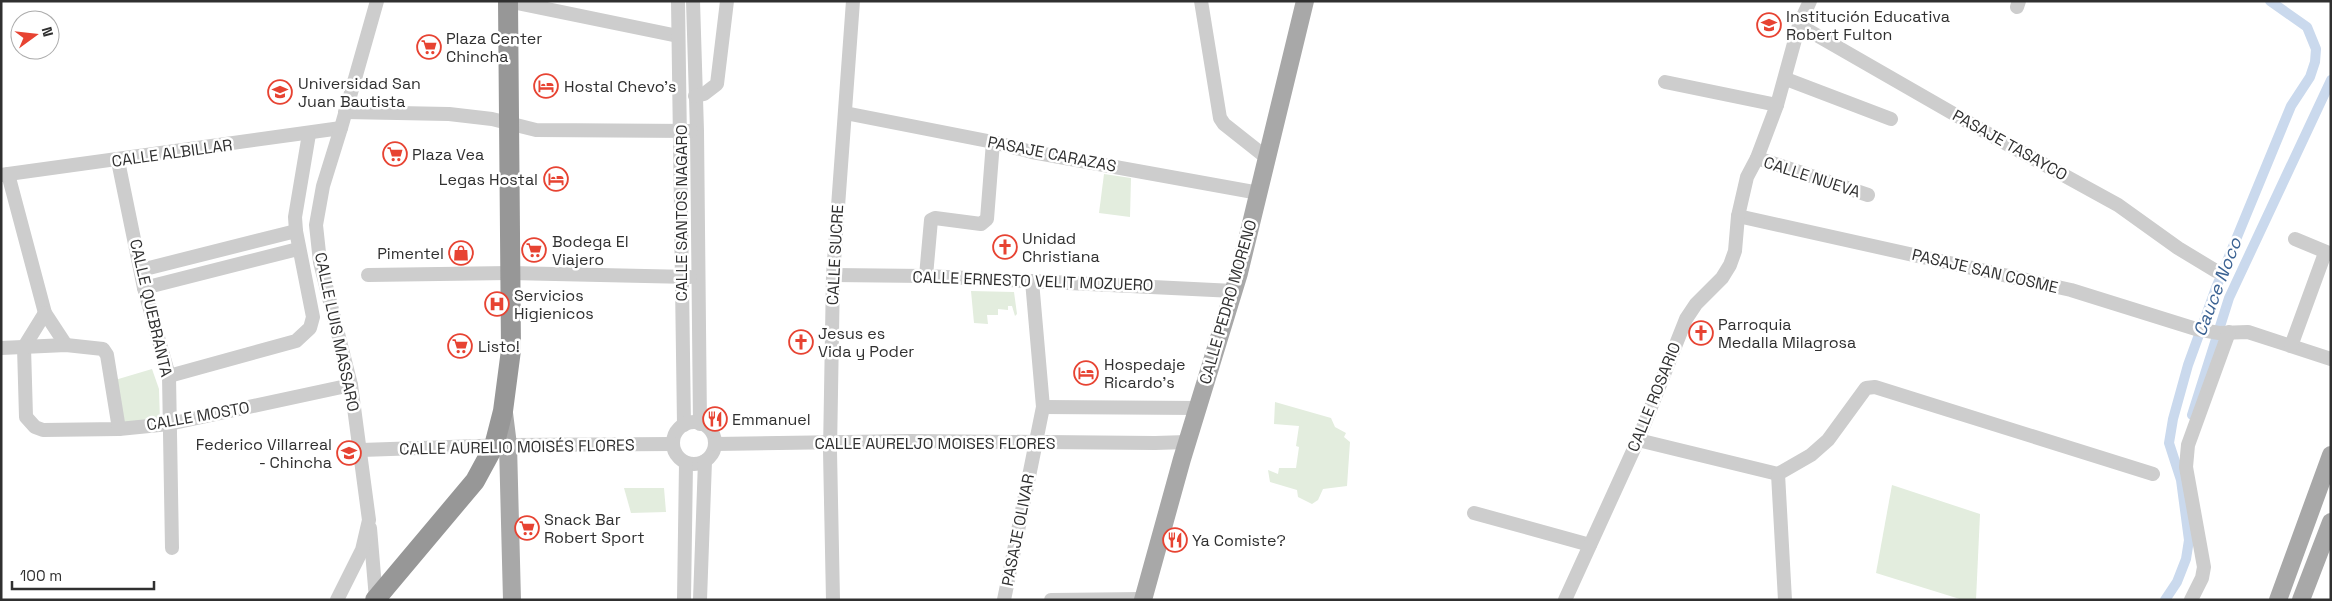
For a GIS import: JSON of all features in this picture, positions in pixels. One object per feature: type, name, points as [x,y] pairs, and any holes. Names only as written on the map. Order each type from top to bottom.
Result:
[{"type":"highway","points":[[376,599],[475,481],[501,446],[503,411],[511,350],[508,1]]},
{"type":"main road","name":"CALLE PEDRO MORENO","points":[[1143,599],[1187,442],[1234,291],[1304,1]]},
{"type":"main road","points":[[501,446],[512,600]]},
{"type":"main road","points":[[2278,600],[2331,455]]},
{"type":"main road","points":[[2301,600],[2331,522]]},
{"type":"street","name":"CALLE LUIS MASSARO","points":[[376,599],[373,545],[351,385],[320,262],[316,225],[323,186],[342,128],[344,112],[377,1]]},
{"type":"street","points":[[508,1],[678,36]]},
{"type":"street","name":"CALLE SANTOS NAGARO","points":[[678,1],[682,131],[681,277],[684,425]]},
{"type":"street","name":"CALLE SANTOS NAGARO","points":[[693,1],[697,131],[700,424]]},
{"type":"street","points":[[695,96],[704,94],[717,84],[727,1]]},
{"type":"street","name":"CALLE SUCRE","points":[[833,600],[830,443],[833,275],[853,1]]},
{"type":"street","points":[[1201,1],[1220,118],[1224,124],[1267,158]]},
{"type":"street","name":"CALLE ROSARIO","points":[[1565,600],[1638,440],[1668,359],[1686,319],[1696,304],[1722,278],[1730,265],[1735,251],[1738,216],[1747,177],[1757,158],[1777,105],[1786,79],[1789,60],[1799,25],[1810,1]]},
{"type":"street","name":"PASAJE TASAYCO","points":[[1799,25],[1994,137],[2118,205],[2178,248],[2216,271]]},
{"type":"street","points":[[1786,79],[1891,119]]},
{"type":"street","points":[[1665,82],[1777,105]]},
{"type":"street","points":[[344,112],[449,114],[509,122],[536,130],[697,131]]},
{"type":"street","name":"PASAJE CARAZAS","points":[[845,113],[993,142],[1032,152],[1259,193]]},
{"type":"street","name":"CALLE ALBILLAR","points":[[5,175],[118,161],[342,128]]},
{"type":"street","points":[[169,376],[296,341],[310,328],[313,317],[298,249],[295,217],[309,134]]},
{"type":"street","points":[[926,276],[931,220],[935,218],[981,224],[987,219],[993,142]]},
{"type":"street","name":"CALLE NUEVA","points":[[1757,158],[1868,195]]},
{"type":"street","name":"CALLE QUEBRANTA","points":[[118,161],[144,288],[169,376],[172,548]]},
{"type":"street","points":[[5,175],[45,313],[66,345]]},
{"type":"street","name":"PASAJE SAN COSME","points":[[1738,216],[2071,290],[2196,329],[2224,333],[2248,332],[2331,359]]},
{"type":"street","points":[[140,270],[296,231]]},
{"type":"street","points":[[2291,346],[2328,254],[2295,239]]},
{"type":"street","points":[[144,288],[298,249]]},
{"type":"street","points":[[368,275],[510,273],[698,278]]},
{"type":"street","name":"CALLE ERNESTO VELIT MOZUERO","points":[[833,275],[926,276],[1234,291]]},
{"type":"street","name":"PASAJE OLIVAR","points":[[1004,600],[1043,407],[1032,281]]},
{"type":"street","points":[[24,347],[45,313]]},
{"type":"street","points":[[2190,600],[2202,578],[2204,567],[2187,476],[2188,445],[2224,333]]},
{"type":"street","points":[[1,348],[66,345],[103,349],[107,355],[119,429]]},
{"type":"street","name":"CALLE MOSTO","points":[[24,347],[26,417],[35,427],[42,430],[119,429],[169,424],[351,385]]},
{"type":"street","points":[[1638,440],[1778,474],[1811,455],[1828,440],[1866,388],[1875,387],[2153,474]]},
{"type":"street","points":[[1043,407],[1198,408]]},
{"type":"street","points":[[700,424],[710,430],[715,444],[713,452],[705,461],[692,464],[676,454],[673,444],[675,434],[684,425],[700,424]]},
{"type":"street","name":"CALLE AURELJO MOISES FLORES","points":[[715,444],[910,441],[1187,442]]},
{"type":"street","points":[[1155,443],[1182,459]]},
{"type":"street","name":"CALLE AURELIO MOISÉS FLORES","points":[[361,450],[673,444]]},
{"type":"street","points":[[700,600],[705,461]]},
{"type":"street","points":[[684,600],[686,462]]},
{"type":"street","points":[[1778,474],[1785,600]]},
{"type":"street","points":[[1474,513],[1590,545]]},
{"type":"street","name":"CALLE LUIS MASSARO","points":[[337,600],[362,550],[369,520]]},
{"type":"street","points":[[1051,600],[1143,599]]},
{"type":"green space","points":[[1104,174],[1131,178],[1130,217],[1099,213]]},
{"type":"green space","points":[[971,291],[1014,292],[1017,314],[1015,316],[1012,306],[1008,306],[1008,310],[998,309],[998,315],[987,315],[988,324],[974,323]]},
{"type":"green space","points":[[152,369],[159,389],[160,422],[125,427],[115,380]]},
{"type":"green space","points":[[1275,402],[1331,418],[1335,427],[1346,433],[1344,437],[1350,442],[1347,486],[1323,489],[1318,500],[1312,504],[1298,497],[1297,490],[1270,482],[1268,470],[1278,474],[1279,468],[1296,468],[1299,447],[1296,446],[1299,426],[1274,424]]},
{"type":"green space","points":[[1892,485],[1980,514],[1976,600],[1963,600],[1876,573]]},
{"type":"green space","points":[[624,488],[664,488],[666,512],[631,513]]},
{"type":"waterway","name":"Cauce Noco","points":[[2165,600],[2177,582],[2186,559],[2189,540],[2181,480],[2169,443],[2173,419],[2188,365],[2216,288],[2291,106],[2310,77],[2315,62],[2316,49],[2307,27],[2270,1]]},
{"type":"waterway","points":[[2192,415],[2229,298],[2331,80]]},
{"type":"place","name":"Institución Educativa Robert Fulton","points":[[1769,25]]},
{"type":"place","name":"Plaza Center Chincha","points":[[429,47]]},
{"type":"place","name":"Hostal Chevo's","points":[[546,86]]},
{"type":"place","name":"Universidad San Juan Bautista","points":[[280,92]]},
{"type":"place","name":"Plaza Vea","points":[[395,154]]},
{"type":"place","name":"Legas Hostal","points":[[556,179]]},
{"type":"place","name":"Unidad Christiana","points":[[1005,247]]},
{"type":"place","name":"Bodega El Viajero","points":[[534,250]]},
{"type":"place","name":"Pimentel","points":[[461,253]]},
{"type":"place","name":"Servicios Higienicos","points":[[497,304]]},
{"type":"place","name":"Parroquia Medalla Milagrosa","points":[[1701,333]]},
{"type":"place","name":"Jesus es Vida y Poder","points":[[801,342]]},
{"type":"place","name":"Listo!","points":[[460,346]]},
{"type":"place","name":"Hospedaje Ricardo's","points":[[1086,373]]},
{"type":"place","name":"Emmanuel","points":[[715,419]]},
{"type":"place","name":"Federico Villarreal - Chincha","points":[[349,453]]},
{"type":"place","name":"Snack Bar Robert Sport","points":[[527,528]]},
{"type":"place","name":"Ya Comiste?","points":[[1175,540]]}]
